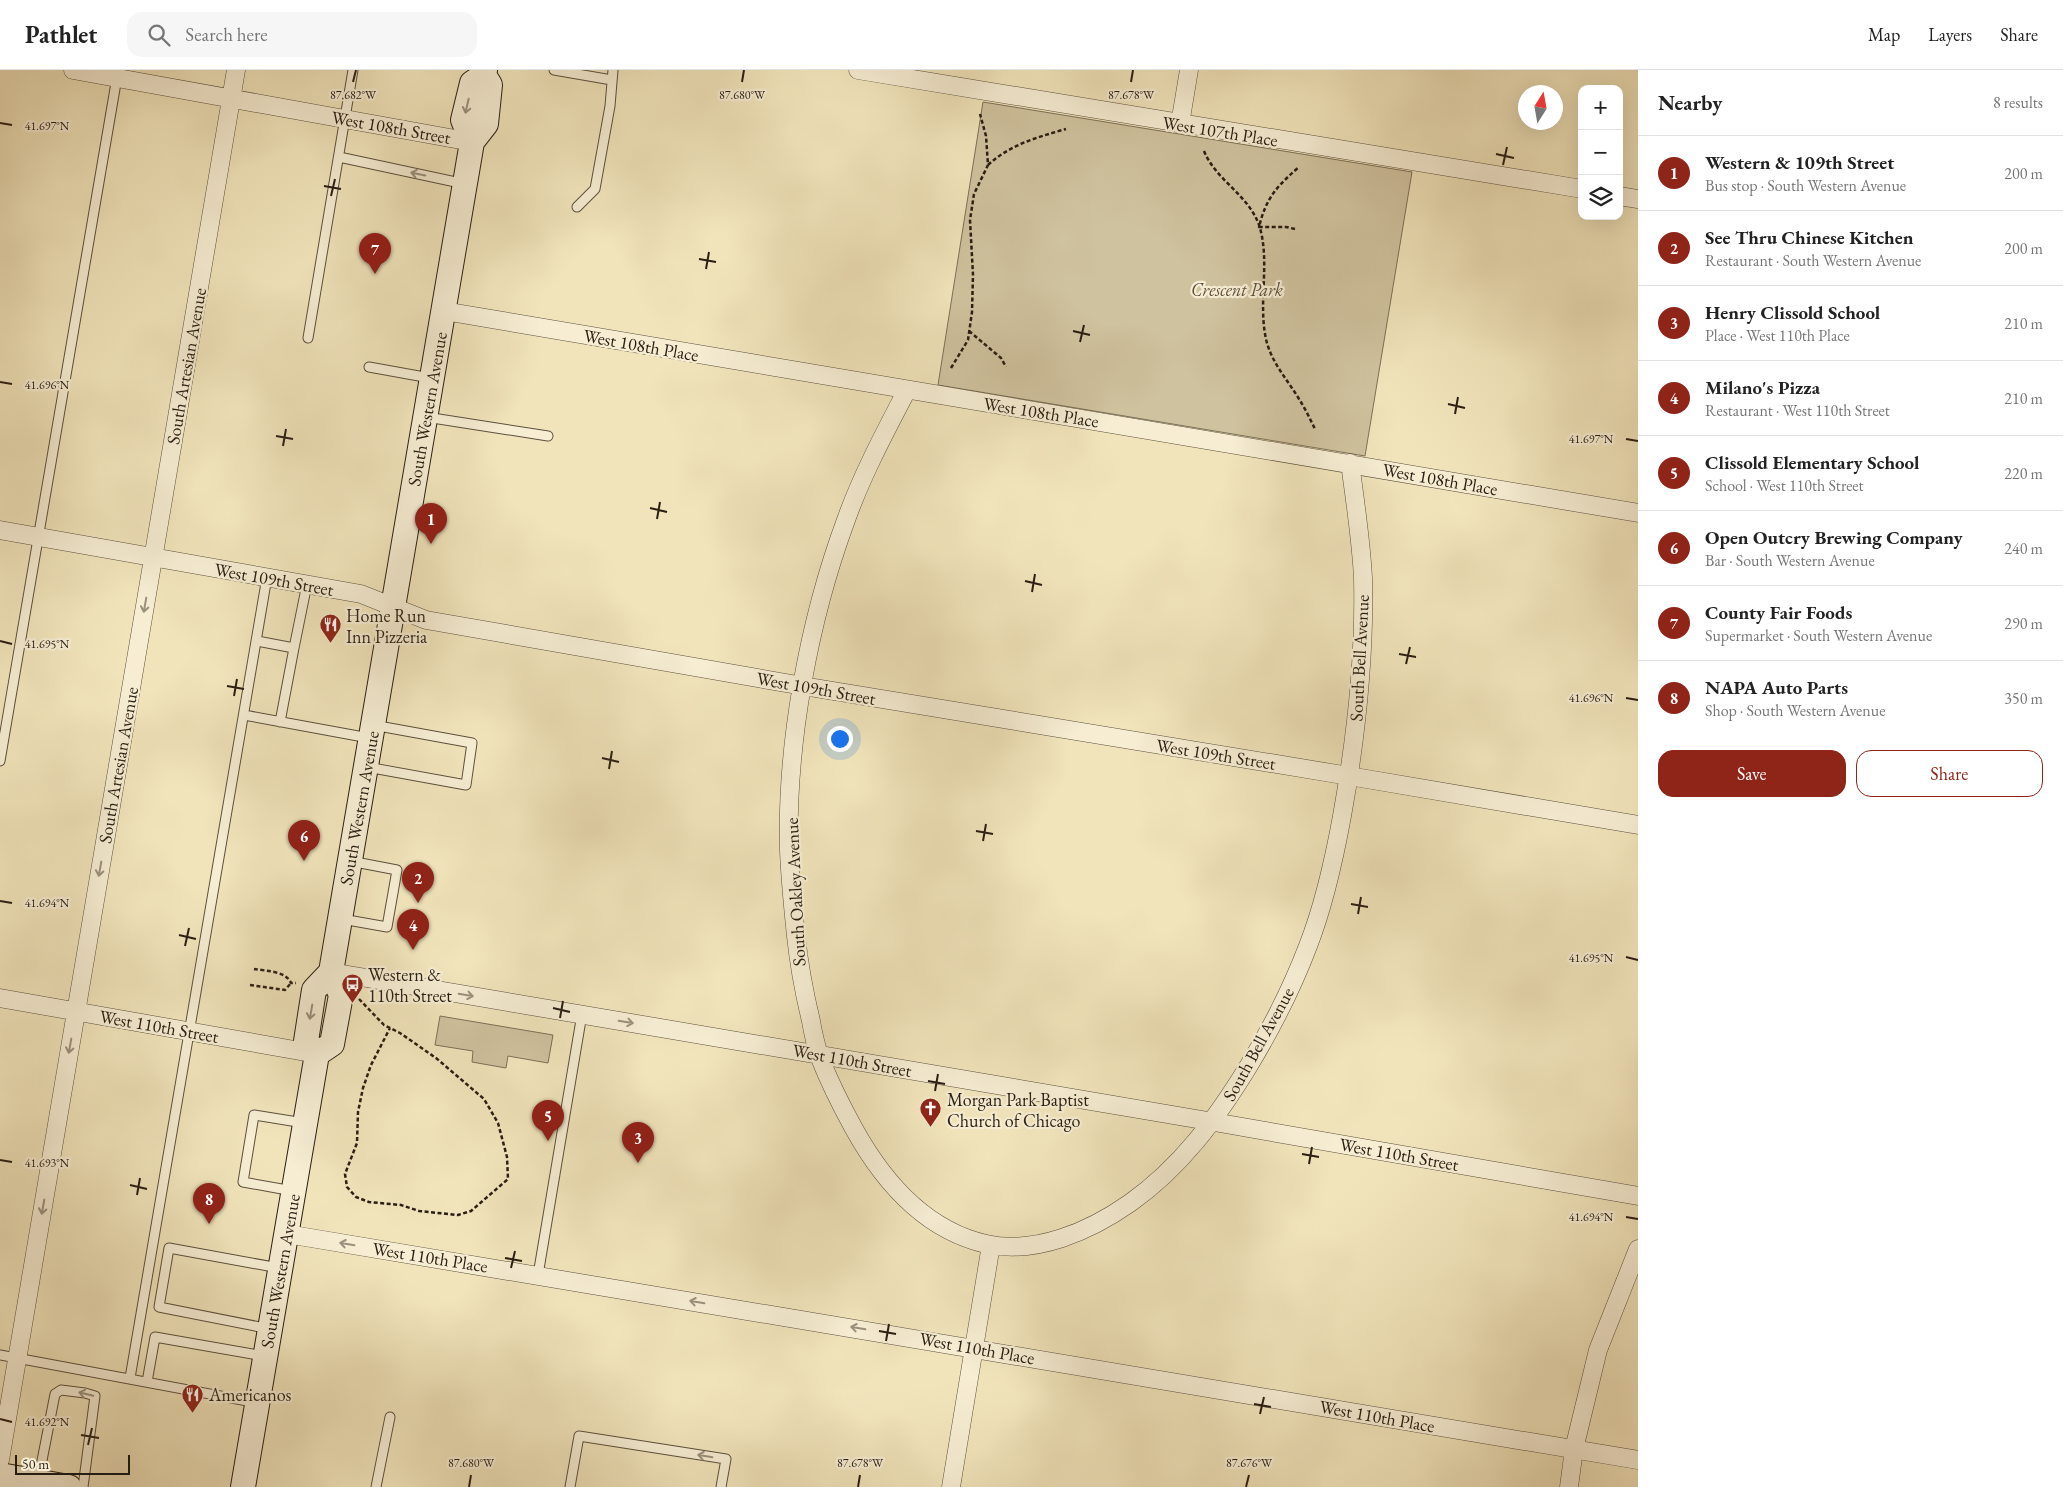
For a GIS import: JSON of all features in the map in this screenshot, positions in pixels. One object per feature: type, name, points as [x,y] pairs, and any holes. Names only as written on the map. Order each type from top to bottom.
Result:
[{"type":"main road","name":"South Western Avenue","points":[[331,972],[472,142],[486,124],[490,85],[484,72]]},
{"type":"main road","points":[[317,1054],[332,1044],[341,995],[331,972]]},
{"type":"main road","name":"South Western Avenue","points":[[243,1487],[317,1054]]},
{"type":"main road","points":[[0,1475],[69,1487]]},
{"type":"street","name":"West 108th Street","points":[[73,70],[118,74],[231,98],[472,142]]},
{"type":"street","name":"South Artesian Avenue","points":[[0,1460],[236,70]]},
{"type":"street","name":"West 107th Place","points":[[858,70],[1578,189]]},
{"type":"street","points":[[1180,124],[1188,70]]},
{"type":"street","points":[[1623,196],[1638,198]]},
{"type":"street","name":"West 108th Place","points":[[444,312],[1638,513]]},
{"type":"street","name":"South Oakley Avenue","points":[[907,390],[869,464],[846,520],[824,587],[803,686],[791,776],[789,846],[800,975],[818,1054],[866,1150],[888,1180],[908,1201],[929,1218],[959,1235],[990,1245]]},
{"type":"street","name":"South Bell Avenue","points":[[990,1245],[1028,1245],[1063,1238],[1092,1227],[1148,1190],[1176,1164],[1214,1122],[1260,1047],[1283,1002],[1309,945],[1332,869],[1349,776],[1360,692],[1362,575],[1358,523],[1350,463]]},
{"type":"street","name":"West 109th Street","points":[[0,530],[362,594],[426,620],[803,686],[1638,825]]},
{"type":"street","name":"West 110th Street","points":[[331,972],[1638,1196]]},
{"type":"street","name":"West 110th Street","points":[[0,998],[317,1054]]},
{"type":"street","name":"West 110th Place","points":[[286,1234],[1638,1460]]},
{"type":"street","points":[[952,1487],[990,1245]]},
{"type":"street","points":[[1569,1487],[1574,1449],[1598,1350],[1634,1266],[1638,1249]]},
{"type":"lane","points":[[308,338],[353,70]]},
{"type":"lane","points":[[554,70],[612,75],[610,106],[595,189],[577,207]]},
{"type":"lane","points":[[0,761],[118,74]]},
{"type":"lane","points":[[339,157],[465,184]]},
{"type":"lane","points":[[369,367],[432,378]]},
{"type":"lane","points":[[426,417],[548,436]]},
{"type":"lane","points":[[130,1378],[267,578]]},
{"type":"lane","points":[[280,722],[307,584]]},
{"type":"lane","points":[[256,641],[294,648]]},
{"type":"lane","points":[[244,715],[280,722],[472,743],[466,785],[366,767]]},
{"type":"lane","points":[[340,919],[387,927],[397,870],[350,861]]},
{"type":"lane","points":[[538,1275],[582,1014]]},
{"type":"lane","points":[[294,1191],[243,1182],[254,1115],[305,1123]]},
{"type":"lane","points":[[270,1329],[159,1307],[169,1248],[280,1269]]},
{"type":"lane","points":[[147,1382],[155,1337],[266,1356]]},
{"type":"lane","points":[[0,1355],[258,1403]]},
{"type":"lane","points":[[38,1482],[55,1394],[61,1390],[95,1396],[83,1487]]},
{"type":"lane","points":[[376,1487],[390,1417]]},
{"type":"lane","points":[[570,1487],[579,1436],[726,1459],[721,1487]]},
{"type":"path","points":[[980,114],[986,136],[988,164]]},
{"type":"path","points":[[951,368],[968,340],[970,331],[972,275],[970,220],[974,194],[988,164],[1014,146],[1066,129]]},
{"type":"path","points":[[1204,151],[1215,170],[1238,192],[1252,211],[1259,226],[1264,257],[1262,304],[1266,341],[1275,363],[1299,398],[1315,429]]},
{"type":"path","points":[[1259,226],[1262,213],[1277,187],[1299,167]]},
{"type":"path","points":[[1259,226],[1295,229]]},
{"type":"path","points":[[970,331],[1001,358],[1006,367]]},
{"type":"path","points":[[254,969],[284,975],[290,979],[291,983]]},
{"type":"path","points":[[250,985],[284,990],[291,983],[296,983]]},
{"type":"path","points":[[358,998],[384,1025],[390,1028],[436,1058],[484,1099],[498,1123],[507,1158],[508,1179],[471,1211],[458,1214],[419,1211],[401,1205],[369,1202],[356,1197],[348,1187],[345,1174],[356,1143],[358,1112],[363,1088],[371,1065],[390,1028]]},
{"type":"green space","name":"Crescent Park","points":[[983,102],[1412,172],[1365,456],[938,385]]},
{"type":"green space","points":[[440,1016],[553,1035],[548,1063],[508,1056],[506,1068],[472,1062],[473,1051],[435,1045]]},
{"type":"place","name":"County Fair Foods","points":[[375,274]]},
{"type":"place","name":"Western & 109th Street","points":[[431,544]]},
{"type":"place","name":"Home Run Inn Pizzeria","points":[[330,644]]},
{"type":"place","name":"Open Outcry Brewing Company","points":[[304,861]]},
{"type":"place","name":"See Thru Chinese Kitchen","points":[[418,903]]},
{"type":"place","name":"Milano's Pizza","points":[[413,950]]},
{"type":"place","name":"Western & 110th Street","points":[[352,1003]]},
{"type":"place","name":"Morgan Park Baptist Church of Chicago","points":[[931,1128]]},
{"type":"place","name":"Clissold Elementary School","points":[[548,1141]]},
{"type":"place","name":"Henry Clissold School","points":[[638,1163]]},
{"type":"place","name":"NAPA Auto Parts","points":[[209,1224]]},
{"type":"place","name":"Americanos","points":[[193,1413]]}]
